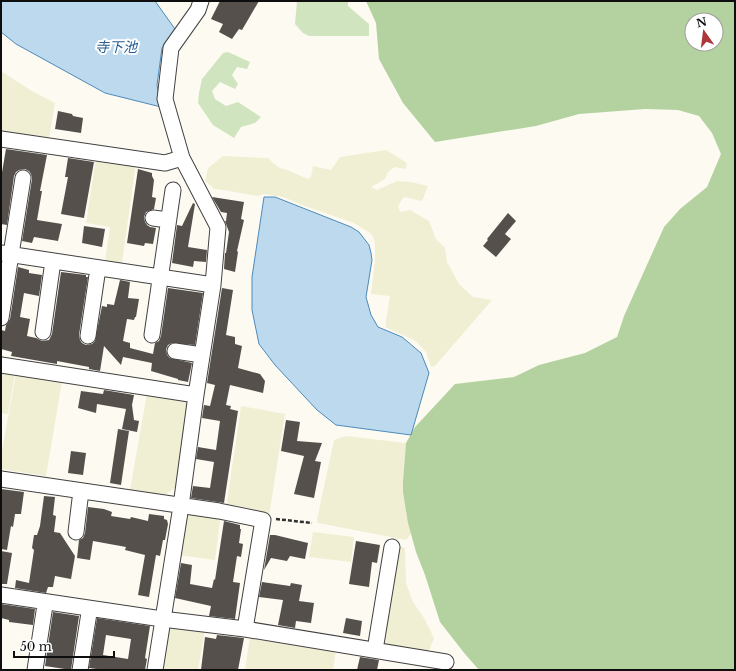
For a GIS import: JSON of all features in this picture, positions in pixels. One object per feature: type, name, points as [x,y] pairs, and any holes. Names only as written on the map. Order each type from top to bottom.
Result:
[{"type":"street","points":[[155,670],[181,506],[213,285],[218,227],[182,158],[165,99],[172,48],[198,10],[201,1]]},
{"type":"street","points":[[1,139],[165,163],[182,158]]},
{"type":"street","points":[[1,318],[6,254],[23,178]]},
{"type":"street","points":[[152,335],[159,277],[173,190]]},
{"type":"street","points":[[153,218],[168,220]]},
{"type":"street","points":[[6,254],[213,285]]},
{"type":"street","points":[[43,332],[53,261]]},
{"type":"street","points":[[88,336],[98,268]]},
{"type":"street","points":[[175,351],[202,355]]},
{"type":"street","points":[[1,365],[196,396]]},
{"type":"street","points":[[1,479],[263,520],[245,629]]},
{"type":"street","points":[[76,532],[81,491]]},
{"type":"street","points":[[375,650],[392,548]]},
{"type":"street","points":[[1,595],[162,619],[245,629],[375,650],[441,657]]},
{"type":"street","points":[[35,670],[45,605]]},
{"type":"street","points":[[80,670],[89,613]]},
{"type":"path","points":[[263,520],[279,519],[312,523]]},
{"type":"green space","points":[[297,1],[348,1],[348,6],[369,24],[369,36],[309,36],[303,33],[295,24]]},
{"type":"green space","points":[[366,1],[735,1],[735,670],[479,670],[440,622],[416,552],[408,523],[403,492],[406,443],[415,427],[455,384],[514,377],[539,365],[585,353],[617,337],[624,316],[664,227],[680,209],[707,187],[721,154],[712,133],[699,116],[678,110],[645,109],[579,114],[536,126],[435,142],[403,103],[379,59],[376,23]]},
{"type":"green space","points":[[228,52],[250,62],[247,69],[237,67],[232,75],[238,84],[235,89],[220,82],[212,91],[215,99],[226,106],[238,102],[261,117],[255,123],[241,127],[234,138],[213,125],[198,103],[202,79],[223,53]]},
{"type":"green space","points":[[1,71],[32,91],[55,103],[49,139],[1,132]]},
{"type":"green space","points":[[386,150],[407,163],[406,169],[395,167],[388,172],[385,179],[371,187],[377,190],[397,181],[411,182],[428,186],[422,201],[404,197],[398,206],[400,212],[410,210],[429,221],[436,239],[445,248],[447,262],[459,284],[473,297],[492,300],[435,366],[431,367],[426,352],[416,341],[385,327],[390,296],[371,294],[375,261],[375,243],[370,233],[354,223],[283,197],[264,194],[258,196],[214,189],[205,181],[208,168],[223,156],[268,158],[278,167],[308,179],[311,177],[313,166],[331,170],[340,157]]},
{"type":"green space","points":[[96,157],[136,163],[122,263],[105,261],[110,227],[86,223]]},
{"type":"green space","points":[[1,372],[15,374],[8,414],[1,413]]},
{"type":"green space","points":[[16,374],[62,381],[46,476],[1,469],[1,456]]},
{"type":"green space","points":[[147,393],[185,397],[189,406],[176,487],[165,495],[130,490]]},
{"type":"green space","points":[[241,406],[285,414],[269,516],[226,508]]},
{"type":"green space","points":[[346,436],[406,443],[403,492],[411,534],[406,540],[318,523],[317,519],[334,440]]},
{"type":"green space","points":[[185,509],[221,514],[215,560],[178,555]]},
{"type":"green space","points":[[313,532],[354,537],[351,562],[309,557]]},
{"type":"green space","points":[[398,546],[405,548],[406,583],[413,602],[424,618],[434,638],[428,653],[382,646]]},
{"type":"green space","points":[[168,624],[205,630],[198,670],[160,670]]},
{"type":"green space","points":[[250,636],[336,650],[333,670],[245,670]]},
{"type":"water","name":"寺下池","points":[[1,1],[155,1],[175,29],[162,48],[157,85],[161,107],[105,93],[16,44],[1,32]]},
{"type":"water","points":[[264,197],[275,197],[351,227],[359,232],[369,245],[372,260],[366,297],[371,315],[378,327],[402,337],[421,353],[429,373],[411,435],[336,425],[317,410],[275,365],[259,344],[252,310],[252,277]]},
{"type":"building","points":[[220,1],[259,1],[242,30],[239,29],[232,39],[219,32],[223,24],[211,19]]},
{"type":"building","points":[[58,111],[83,118],[81,133],[55,129]]},
{"type":"building","points":[[6,149],[47,155],[40,191],[42,191],[37,220],[62,224],[58,241],[34,237],[32,243],[22,241],[32,179],[29,171],[25,169],[19,170],[14,176],[7,225],[1,224],[1,178]]},
{"type":"building","points":[[68,158],[94,162],[84,218],[61,214],[68,177],[65,177]]},
{"type":"building","points":[[138,169],[152,173],[154,180],[152,197],[156,198],[154,209],[146,212],[144,217],[147,225],[156,228],[153,244],[145,243],[144,246],[127,243]]},
{"type":"building","points":[[212,197],[244,202],[241,219],[244,220],[237,251],[235,272],[224,269],[229,232],[225,221],[227,213],[221,212]]},
{"type":"building","points":[[193,203],[195,204],[188,247],[207,250],[206,262],[194,261],[193,267],[172,263],[177,225],[182,226]]},
{"type":"building","points":[[508,213],[516,221],[505,234],[511,239],[496,257],[483,246]]},
{"type":"building","points":[[84,226],[105,229],[102,247],[82,243]]},
{"type":"building","points":[[18,267],[29,270],[29,273],[42,275],[39,296],[24,293],[20,317],[30,319],[27,336],[42,341],[49,340],[52,334],[61,272],[86,275],[86,277],[88,277],[79,335],[82,343],[86,345],[92,344],[95,341],[102,306],[107,307],[107,304],[114,305],[120,280],[130,282],[128,298],[139,299],[136,317],[134,320],[127,319],[123,341],[130,343],[130,348],[153,354],[155,343],[159,341],[161,336],[168,288],[203,293],[195,345],[172,343],[168,345],[166,349],[167,355],[170,358],[192,363],[188,382],[151,371],[152,363],[123,357],[121,365],[104,346],[100,371],[89,369],[89,367],[57,361],[57,364],[11,356],[12,352],[1,349],[1,330],[5,331],[6,325],[10,319]]},
{"type":"building","points":[[222,288],[233,290],[226,335],[235,337],[235,344],[242,346],[238,368],[260,374],[265,381],[263,393],[230,385],[226,405],[231,406],[230,409],[238,411],[224,503],[191,498],[193,486],[210,488],[214,462],[196,459],[198,447],[216,450],[220,421],[202,418],[204,405],[210,406],[215,385],[207,383]]},
{"type":"building","points":[[104,390],[134,395],[132,405],[134,420],[139,421],[137,432],[122,429],[126,409],[97,404],[96,413],[78,408],[81,391],[103,394]]},
{"type":"building","points":[[286,420],[300,422],[297,441],[322,443],[315,461],[321,462],[314,498],[294,494],[304,456],[281,451]]},
{"type":"building","points":[[118,429],[129,431],[121,485],[110,483]]},
{"type":"building","points":[[71,451],[86,453],[83,475],[68,473]]},
{"type":"building","points":[[1,489],[24,492],[21,514],[15,514],[13,527],[11,526],[7,550],[1,549]]},
{"type":"building","points":[[44,496],[55,497],[53,515],[56,516],[54,532],[60,533],[75,556],[71,579],[55,576],[53,587],[48,587],[46,593],[15,588],[16,580],[29,583],[34,550],[32,548],[34,535],[37,535],[40,526]]},
{"type":"building","points":[[88,507],[104,509],[112,512],[111,516],[130,519],[131,517],[148,521],[149,514],[164,516],[164,519],[167,520],[168,524],[165,540],[163,540],[160,556],[156,555],[149,597],[138,595],[145,555],[125,550],[126,547],[93,541],[90,560],[77,558],[79,540],[83,538],[85,533]]},
{"type":"building","points":[[224,521],[240,525],[241,529],[239,543],[243,544],[241,557],[237,556],[233,582],[240,583],[235,619],[209,616],[211,606],[175,598],[181,563],[192,565],[190,584],[212,588],[214,579],[215,580]]},
{"type":"building","points":[[270,535],[308,543],[305,559],[290,556],[287,561],[271,558],[264,570]]},
{"type":"building","points":[[356,541],[380,545],[377,563],[372,562],[369,587],[349,584]]},
{"type":"building","points":[[1,551],[12,553],[7,584],[1,584]]},
{"type":"building","points":[[262,582],[290,586],[291,583],[302,585],[299,601],[314,603],[311,623],[296,621],[295,628],[278,625],[283,600],[259,597]]},
{"type":"building","points":[[1,604],[35,609],[33,625],[9,622],[9,620],[1,618]]},
{"type":"building","points":[[53,612],[79,616],[71,670],[45,666]]},
{"type":"building","points":[[97,618],[150,626],[145,658],[147,659],[145,670],[104,670],[89,668]],"holes":[[[106,635],[131,639],[128,659],[103,655]]]},
{"type":"building","points":[[346,618],[362,621],[360,636],[343,633]]},
{"type":"building","points":[[217,635],[244,638],[238,670],[201,670],[205,637],[216,639]]},
{"type":"building","points":[[360,657],[379,660],[377,670],[357,670]]}]
